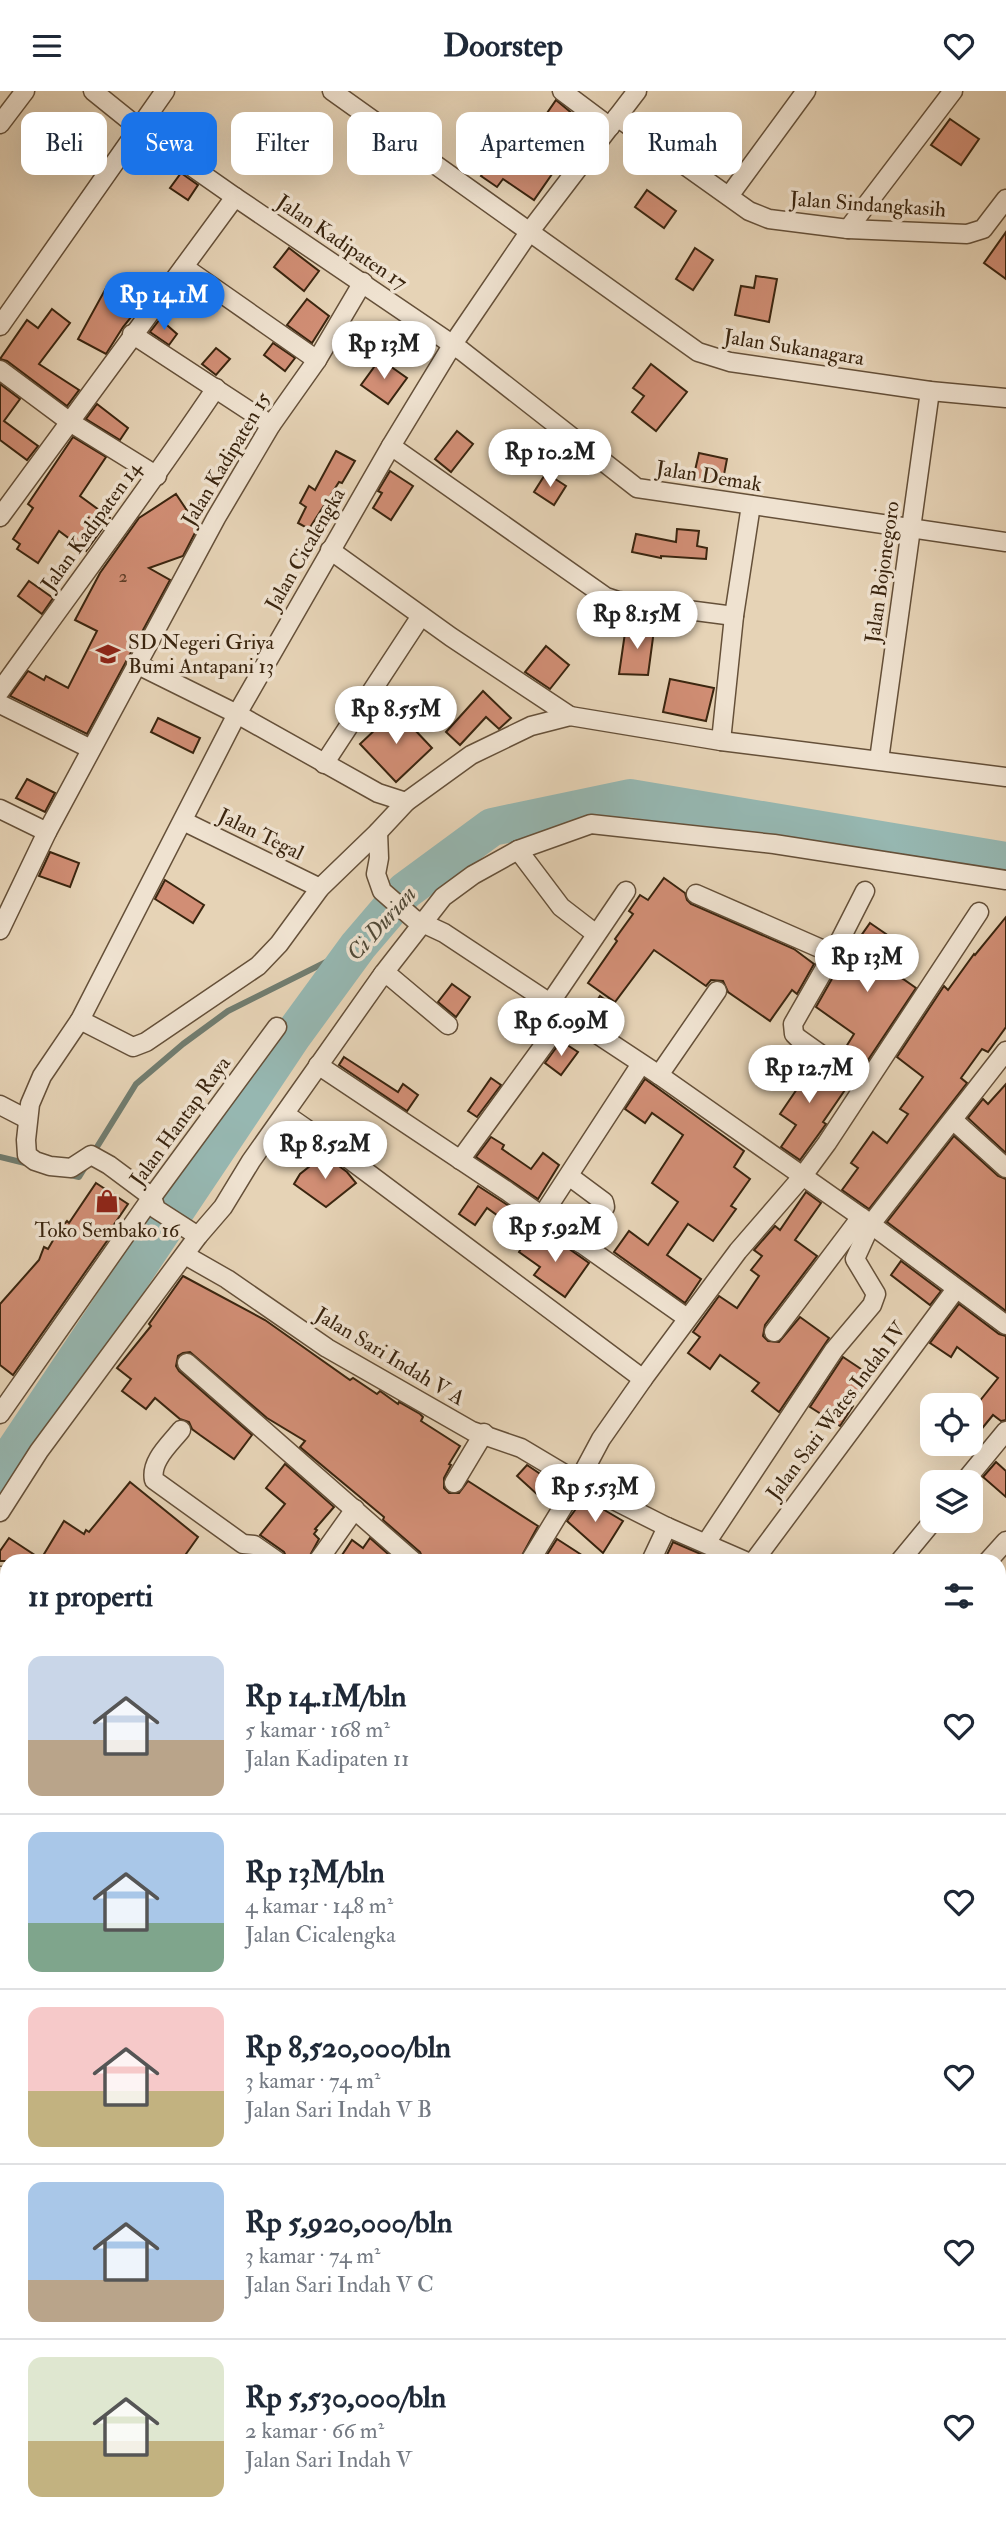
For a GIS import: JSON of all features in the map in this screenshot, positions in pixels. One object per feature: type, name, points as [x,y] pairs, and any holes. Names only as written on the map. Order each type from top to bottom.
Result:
[{"type":"street","points":[[0,124],[25,91]]},
{"type":"street","name":"Jalan Kadipaten 17","points":[[93,91],[121,114]]},
{"type":"street","points":[[150,112],[165,91]]},
{"type":"street","name":"Jalan Sukanagara","points":[[332,91],[698,352],[730,362],[930,391],[1006,398]]},
{"type":"street","name":"Jalan Sindangkasih","points":[[562,91],[749,211],[769,219],[848,229],[967,234],[978,232],[987,225],[1006,199]]},
{"type":"street","name":"Jalan Cicalengka","points":[[193,1234],[109,1165],[91,1155],[72,1168],[51,1166],[27,1155],[27,1119],[30,1104],[43,1076],[80,1020],[237,714],[391,446],[453,344],[530,231],[637,91]]},
{"type":"street","points":[[729,196],[806,91]]},
{"type":"street","points":[[848,229],[953,91]]},
{"type":"street","points":[[0,326],[121,154]]},
{"type":"street","name":"Jalan Kadipaten 17","points":[[204,175],[453,344]]},
{"type":"street","points":[[0,517],[235,197]]},
{"type":"street","points":[[184,267],[317,360]]},
{"type":"street","name":"Jalan Kadipaten 15","points":[[3,919],[136,664],[216,518],[271,425],[317,360],[363,282]]},
{"type":"street","points":[[132,334],[271,425]]},
{"type":"street","name":"Jalan Demak","points":[[453,344],[637,488],[1006,542]]},
{"type":"street","points":[[0,370],[70,422],[157,476]]},
{"type":"street","name":"Jalan Kadipaten 14","points":[[0,691],[157,476],[216,388]]},
{"type":"street","name":"Jalan Bojonegoro","points":[[878,760],[930,391]]},
{"type":"street","points":[[391,446],[606,597],[618,601],[734,616]]},
{"type":"street","points":[[720,741],[734,616],[751,505]]},
{"type":"street","points":[[330,550],[421,616],[570,716]]},
{"type":"street","points":[[324,764],[421,616]]},
{"type":"street","points":[[136,664],[237,714],[378,793],[406,802]]},
{"type":"street","points":[[0,705],[91,749]]},
{"type":"street","points":[[80,1020],[133,1047],[146,1042],[258,966],[279,944],[320,888],[379,832],[406,802],[471,755],[531,726],[570,716],[720,741],[1006,777]]},
{"type":"street","points":[[0,809],[47,832]]},
{"type":"street","name":"Jalan Tegal","points":[[183,821],[320,888]]},
{"type":"street","points":[[0,1512],[38,1451],[185,1255],[193,1234],[223,1207],[418,921],[443,897],[473,875],[518,849],[591,824],[774,844],[1006,880]]},
{"type":"street","points":[[379,832],[379,882],[418,921],[444,933],[659,1075],[866,1221],[1006,1325]]},
{"type":"street","points":[[518,849],[561,907],[596,934]]},
{"type":"street","points":[[550,1003],[626,891]]},
{"type":"street","points":[[864,1085],[798,1038],[793,1030],[795,1018],[833,954],[865,891]]},
{"type":"street","points":[[696,894],[833,954]]},
{"type":"street","points":[[534,1554],[601,1439],[738,1251],[802,1177],[827,1143],[979,912]]},
{"type":"street","points":[[383,974],[392,978],[448,1025]]},
{"type":"street","points":[[659,1075],[717,991]]},
{"type":"street","points":[[460,1160],[566,1015]]},
{"type":"street","name":"Jalan Hantap Raya","points":[[0,1414],[154,1203],[277,1027]]},
{"type":"street","points":[[774,1332],[953,1120],[1006,1051]]},
{"type":"street","points":[[542,1216],[641,1064]]},
{"type":"street","points":[[318,1065],[542,1216],[687,1318]]},
{"type":"street","points":[[0,1105],[27,1119]]},
{"type":"street","points":[[285,1114],[643,1380]]},
{"type":"street","points":[[953,1120],[1006,1168]]},
{"type":"street","points":[[569,1175],[604,1202],[605,1207],[580,1243]]},
{"type":"street","points":[[706,1543],[834,1350],[872,1305],[876,1294],[855,1259],[866,1221]]},
{"type":"street","name":"Jalan Sari Indah V A","points":[[185,1255],[227,1279],[327,1349],[472,1431],[521,1448],[578,1482],[667,1527],[730,1554]]},
{"type":"street","name":"Jalan Sari Wates Indah IV","points":[[759,1554],[956,1289]]},
{"type":"street","points":[[187,1363],[404,1554]]},
{"type":"street","points":[[181,1430],[156,1463],[154,1480],[243,1544],[254,1545],[267,1554]]},
{"type":"street","points":[[974,1470],[1006,1431]]},
{"type":"street","points":[[454,1483],[484,1433]]},
{"type":"street","points":[[323,1554],[355,1509]]},
{"type":"street","points":[[654,1554],[667,1527]]},
{"type":"street","points":[[906,1554],[923,1533]]},
{"type":"building","points":[[556,100],[570,112],[548,112]]},
{"type":"building","points":[[950,119],[979,139],[961,165],[931,145]]},
{"type":"building","points":[[180,175],[198,185],[188,200],[170,188]]},
{"type":"building","points":[[551,175],[534,200],[503,179],[497,187],[481,176]]},
{"type":"building","points":[[647,190],[676,211],[664,228],[635,207]]},
{"type":"building","points":[[1006,232],[1006,279],[984,263]]},
{"type":"building","points":[[289,248],[319,271],[304,291],[274,267]]},
{"type":"building","points":[[695,248],[713,260],[693,290],[676,279]]},
{"type":"building","points":[[756,276],[777,279],[769,322],[735,315],[741,286],[754,288]]},
{"type":"building","points":[[106,288],[140,306],[106,354],[78,339]]},
{"type":"building","points":[[307,299],[329,316],[312,343],[287,325]]},
{"type":"building","points":[[52,309],[70,323],[39,364],[79,390],[67,406],[7,361],[0,359],[27,320],[38,328]]},
{"type":"building","points":[[160,319],[177,334],[169,345],[150,332]]},
{"type":"building","points":[[273,343],[295,358],[285,371],[264,355]]},
{"type":"building","points":[[216,348],[230,359],[216,375],[202,364]]},
{"type":"building","points":[[380,359],[407,378],[388,404],[361,385]]},
{"type":"building","points":[[651,364],[687,392],[656,431],[632,412],[644,396],[633,388]]},
{"type":"building","points":[[0,384],[20,399],[4,421],[38,446],[27,460],[0,440]]},
{"type":"building","points":[[97,404],[128,428],[120,440],[86,419]]},
{"type":"building","points":[[457,431],[473,444],[451,472],[435,459]]},
{"type":"building","points":[[73,437],[106,457],[80,496],[110,518],[86,551],[59,531],[38,563],[17,549],[20,544],[13,539],[33,508],[28,504]]},
{"type":"building","points":[[336,451],[355,461],[309,529],[298,523],[306,507],[300,503],[309,486],[315,490]]},
{"type":"building","points":[[699,453],[727,459],[722,485],[693,479]]},
{"type":"building","points":[[390,471],[413,486],[391,520],[373,508],[382,493],[378,491]]},
{"type":"building","points":[[546,473],[566,486],[554,505],[534,492]]},
{"type":"building","points":[[176,494],[198,527],[183,556],[149,568],[170,580],[87,734],[10,696],[28,671],[44,680],[46,676],[68,688],[97,631],[75,620],[100,573],[139,518]]},
{"type":"building","points":[[677,529],[699,531],[697,546],[707,548],[706,559],[661,558],[632,552],[636,534],[676,542]]},
{"type":"building","points":[[29,581],[53,598],[42,614],[18,596]]},
{"type":"building","points":[[626,626],[654,630],[648,675],[619,674]]},
{"type":"building","points":[[546,646],[569,665],[550,689],[525,672]]},
{"type":"building","points":[[670,679],[714,688],[706,721],[663,712]]},
{"type":"building","points":[[483,691],[511,718],[499,729],[486,717],[460,745],[446,732]]},
{"type":"building","points":[[396,710],[432,748],[396,782],[360,744]]},
{"type":"building","points":[[158,718],[200,738],[193,753],[151,732]]},
{"type":"building","points":[[27,779],[55,793],[45,812],[16,798]]},
{"type":"building","points":[[50,852],[79,863],[70,887],[39,876]]},
{"type":"building","points":[[664,878],[685,893],[691,904],[794,949],[814,964],[797,994],[792,990],[770,1021],[728,992],[723,981],[711,980],[706,986],[654,950],[615,1002],[588,983],[633,914],[629,911],[640,895],[648,900]]},
{"type":"building","points":[[165,880],[204,905],[193,923],[155,899]]},
{"type":"building","points":[[1006,917],[1006,1027],[988,1052],[982,1049],[961,1078],[967,1083],[869,1209],[842,1190],[858,1168],[851,1163],[873,1132],[887,1143],[908,1114],[900,1109],[923,1077],[897,1057],[944,986],[948,990]]},
{"type":"building","points":[[870,923],[905,947],[889,969],[916,988],[862,1069],[841,1055],[854,1034],[816,1007],[837,970]]},
{"type":"building","points":[[452,984],[470,997],[456,1017],[438,1002]]},
{"type":"building","points":[[600,996],[615,1007],[602,1024],[588,1014]]},
{"type":"building","points":[[561,1041],[578,1052],[561,1075],[545,1063]]},
{"type":"building","points":[[801,1055],[847,1087],[823,1122],[826,1124],[800,1160],[781,1147],[796,1125],[780,1114],[799,1086],[786,1077]]},
{"type":"building","points":[[344,1057],[398,1092],[403,1084],[418,1095],[407,1111],[339,1065]]},
{"type":"building","points":[[491,1078],[501,1085],[477,1117],[468,1111]]},
{"type":"building","points":[[645,1079],[744,1151],[734,1167],[750,1179],[731,1206],[736,1209],[713,1241],[688,1224],[667,1255],[701,1279],[685,1303],[614,1252],[629,1231],[648,1245],[678,1202],[652,1183],[683,1135],[652,1113],[645,1123],[625,1109]]},
{"type":"building","points":[[1006,1084],[1006,1153],[968,1118],[983,1099],[988,1104]]},
{"type":"building","points":[[954,1136],[998,1176],[1006,1179],[1006,1311],[887,1222]]},
{"type":"building","points":[[491,1137],[504,1145],[502,1149],[531,1169],[543,1153],[559,1165],[538,1199],[476,1157]]},
{"type":"building","points":[[324,1155],[347,1172],[356,1183],[326,1207],[294,1184],[300,1174]]},
{"type":"building","points":[[96,1183],[128,1204],[111,1229],[114,1231],[13,1375],[0,1365],[0,1304],[39,1260],[44,1247],[48,1249],[59,1230],[67,1221],[69,1223]]},
{"type":"building","points":[[478,1186],[509,1206],[501,1218],[487,1208],[475,1225],[459,1214]]},
{"type":"building","points":[[806,1192],[821,1203],[795,1240],[817,1256],[765,1325],[763,1336],[768,1341],[779,1342],[800,1317],[829,1338],[779,1412],[752,1391],[759,1383],[720,1355],[710,1369],[688,1353],[700,1337],[693,1332],[719,1296],[737,1308],[759,1276],[751,1270],[762,1256],[754,1250],[775,1226],[780,1230]]},
{"type":"building","points":[[531,1234],[552,1248],[558,1241],[589,1263],[565,1297],[534,1275],[540,1267],[519,1252]]},
{"type":"building","points":[[901,1261],[941,1291],[930,1305],[891,1275]]},
{"type":"building","points":[[183,1276],[265,1320],[350,1380],[353,1378],[377,1394],[380,1391],[398,1404],[399,1402],[420,1414],[423,1417],[421,1421],[460,1446],[444,1478],[444,1488],[449,1493],[459,1493],[468,1481],[538,1526],[523,1554],[421,1554],[383,1520],[384,1517],[300,1447],[305,1441],[267,1418],[190,1352],[178,1356],[176,1366],[179,1371],[252,1435],[234,1459],[155,1398],[146,1409],[122,1391],[131,1379],[117,1368],[151,1326],[149,1324]]},
{"type":"building","points":[[959,1304],[999,1334],[1006,1336],[1006,1420],[1001,1421],[993,1415],[983,1427],[983,1397],[998,1378],[957,1347],[951,1357],[930,1343]]},
{"type":"building","points":[[843,1357],[870,1375],[850,1404],[853,1406],[840,1426],[810,1407]]},
{"type":"building","points":[[996,1462],[1006,1471],[1006,1497],[983,1477]]},
{"type":"building","points":[[285,1464],[334,1507],[315,1529],[317,1530],[314,1534],[319,1539],[311,1554],[285,1554],[260,1535],[285,1504],[266,1488]]},
{"type":"building","points":[[527,1465],[561,1488],[550,1506],[517,1476]]},
{"type":"building","points":[[130,1482],[198,1537],[186,1554],[44,1554],[64,1521],[84,1534],[86,1530],[89,1532]]},
{"type":"building","points":[[584,1498],[623,1521],[603,1553],[567,1521]]},
{"type":"building","points":[[9,1538],[33,1554],[0,1554]]},
{"type":"building","points":[[370,1538],[388,1554],[343,1554],[352,1540],[363,1548]]},
{"type":"building","points":[[557,1539],[580,1554],[547,1554]]},
{"type":"building","points":[[673,1542],[701,1554],[667,1554]]},
{"type":"waterway","name":"Ci Durian","points":[[0,1473],[293,1035],[358,946],[405,891],[492,827],[630,798],[1006,861]]},
{"type":"waterway","points":[[92,1155],[136,1084],[183,1044],[228,1011],[358,946]]},
{"type":"waterway","points":[[0,1157],[29,1164]]},
{"type":"waterway","points":[[66,1174],[79,1177],[87,1164]]},
{"type":"place","name":"SD Negeri Griya Bumi Antapani 13","points":[[108,654]]},
{"type":"place","name":"Toko Sembako 16","points":[[107,1201]]}]
